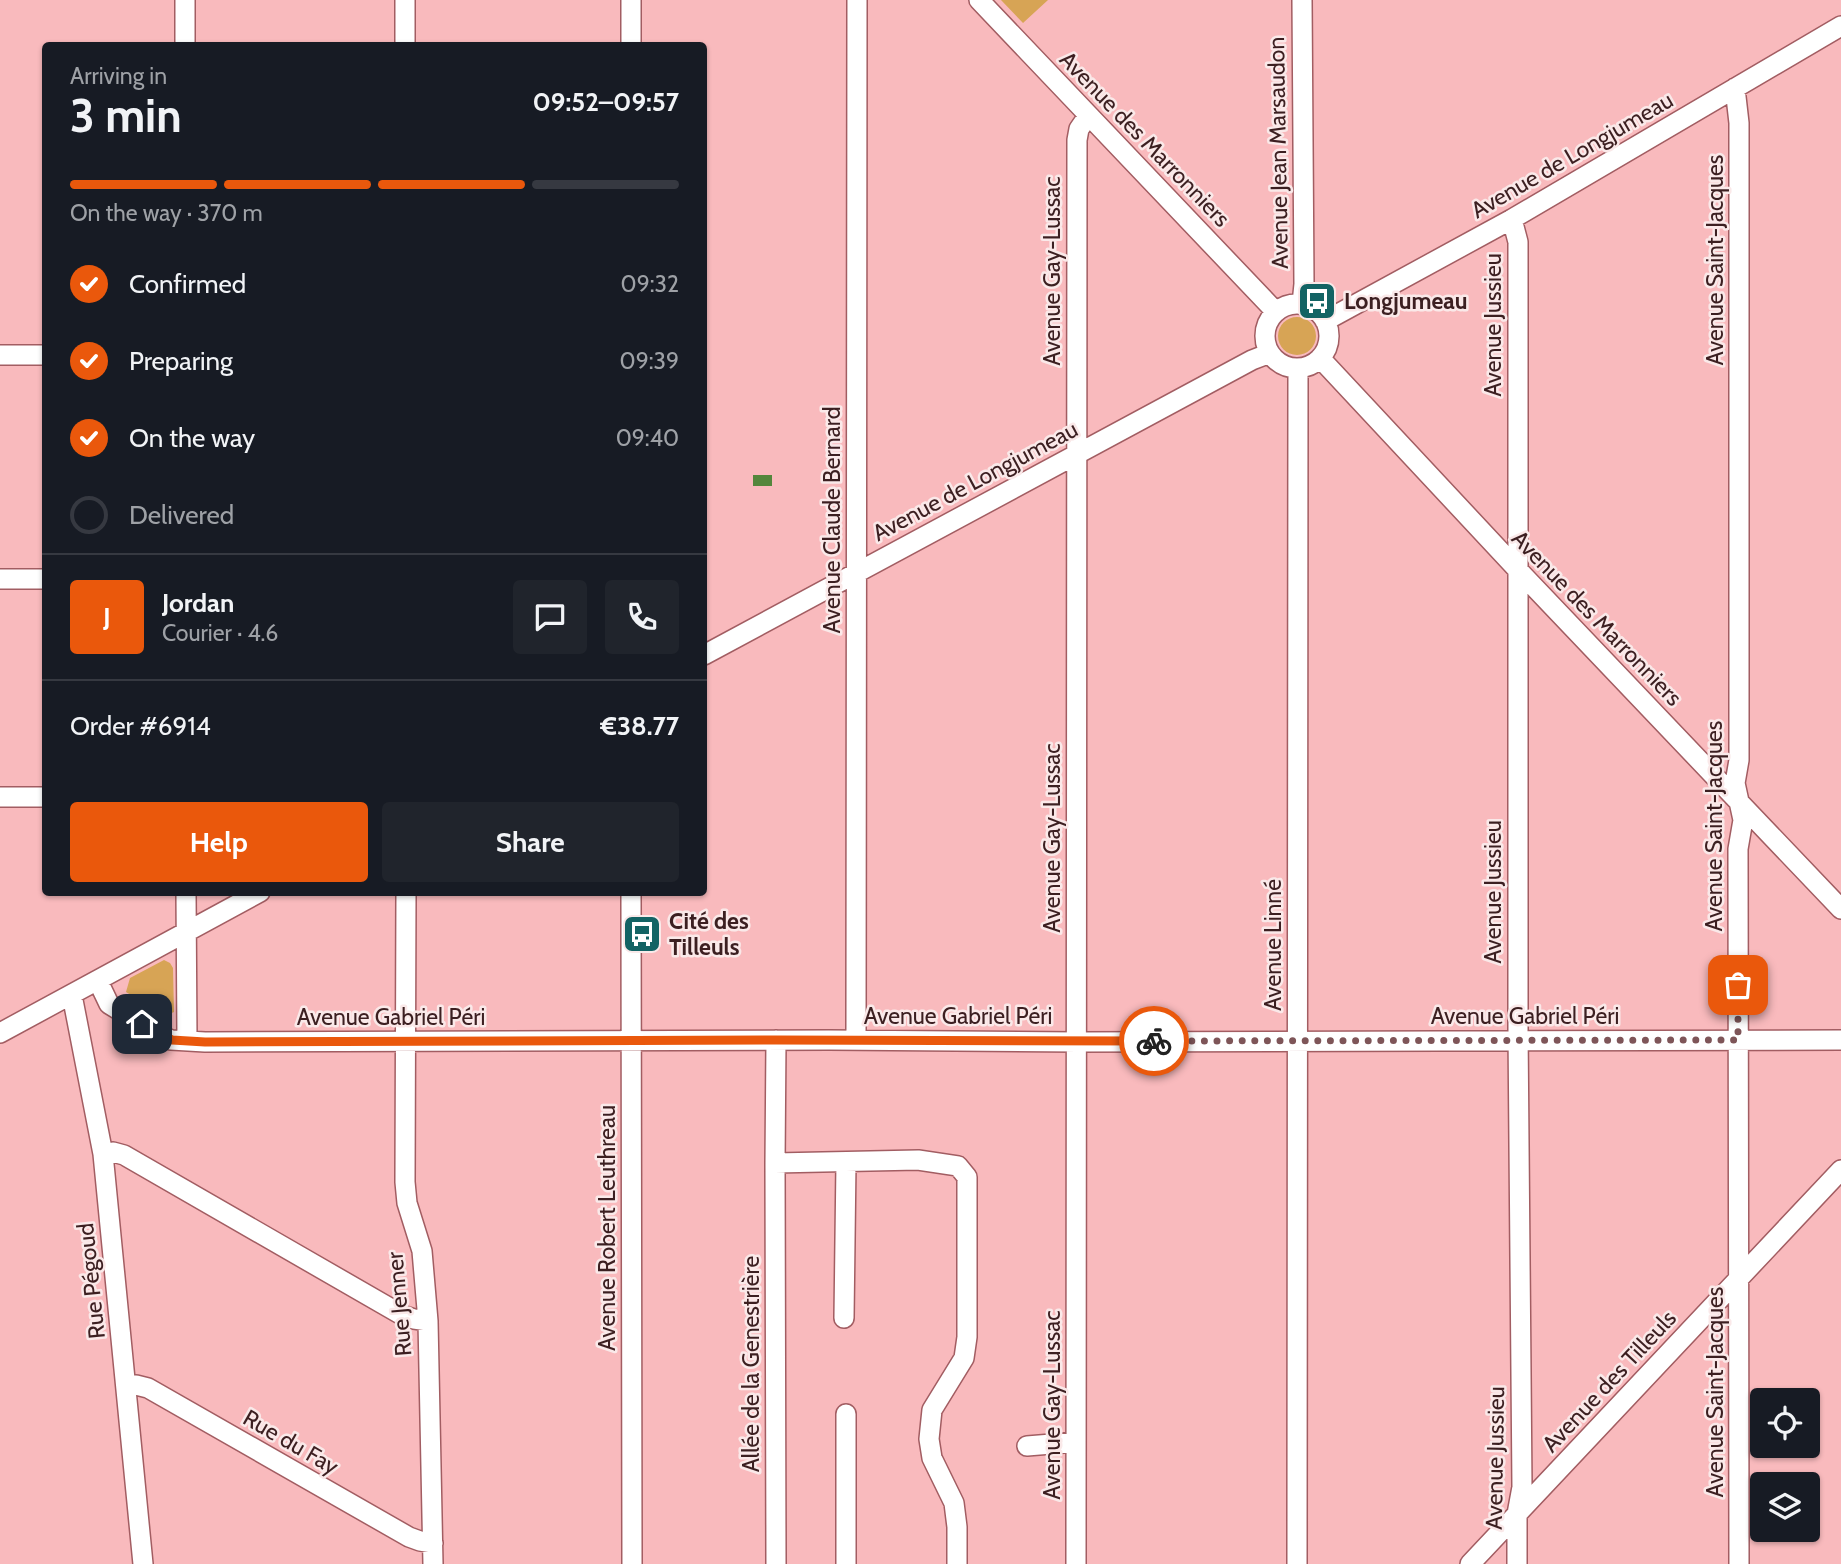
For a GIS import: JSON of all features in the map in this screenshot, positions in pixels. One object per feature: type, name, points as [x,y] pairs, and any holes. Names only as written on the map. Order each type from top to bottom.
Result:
[{"type":"street","points":[[185,0],[185,42]]},
{"type":"street","points":[[405,0],[405,42]]},
{"type":"street","points":[[631,0],[631,42]]},
{"type":"street","name":"Avenue Claude Bernard","points":[[856,1040],[857,0]]},
{"type":"street","name":"Avenue des Marronniers","points":[[979,0],[1276,312]]},
{"type":"street","name":"Avenue Jean Marsaudon","points":[[1302,0],[1302,304]]},
{"type":"street","name":"Avenue de Longjumeau","points":[[1325,321],[1513,219],[1841,26]]},
{"type":"street","name":"Avenue Saint-Jacques","points":[[1735,88],[1739,123],[1740,622],[1740,761],[1735,783],[1743,820],[1738,849],[1739,1564]]},
{"type":"street","name":"Avenue Gay-Lussac","points":[[1076,1564],[1077,140],[1079,129],[1088,116]]},
{"type":"street","name":"Avenue Jussieu","points":[[1513,219],[1518,242],[1522,1487],[1517,1514],[1517,1564]]},
{"type":"street","points":[[1302,304],[1320,313],[1329,330],[1329,341],[1320,358],[1298,368],[1282,364],[1270,352],[1266,331],[1276,312],[1284,307],[1302,304]]},
{"type":"street","name":"Avenue de Longjumeau","points":[[707,653],[1270,352]]},
{"type":"street","points":[[0,355],[42,355]]},
{"type":"street","name":"Avenue des Marronniers","points":[[1320,358],[1841,909]]},
{"type":"street","name":"Avenue Linné","points":[[1297,1564],[1298,368]]},
{"type":"street","points":[[0,579],[42,579]]},
{"type":"street","points":[[0,797],[42,797]]},
{"type":"street","points":[[186,896],[187,1041]]},
{"type":"street","points":[[0,1033],[253,896]]},
{"type":"street","name":"Rue Jenner","points":[[406,896],[405,1182],[407,1203],[422,1251],[428,1321],[433,1564]]},
{"type":"street","name":"Avenue Robert Leuthreau","points":[[631,896],[632,1564]]},
{"type":"street","name":"Avenue Gabriel Péri","points":[[98,981],[109,1004],[158,1034],[172,1040],[187,1041],[1841,1040]]},
{"type":"street","name":"Rue Pégoud","points":[[72,995],[103,1154],[143,1564]]},
{"type":"street","name":"Allée de la Genestrière","points":[[776,1040],[776,1564]]},
{"type":"street","points":[[103,1154],[113,1152],[124,1155],[401,1315],[428,1321]]},
{"type":"street","points":[[775,1163],[918,1160],[958,1166],[967,1177],[967,1306],[964,1358],[932,1410],[929,1439],[932,1458],[954,1503],[957,1564]]},
{"type":"street","points":[[844,1318],[846,1162]]},
{"type":"street","name":"Avenue des Tilleuls","points":[[1470,1564],[1841,1170]]},
{"type":"street","name":"Rue du Fay","points":[[126,1386],[148,1388],[409,1537],[433,1543]]},
{"type":"street","points":[[846,1414],[846,1564]]},
{"type":"street","points":[[1027,1446],[1076,1442]]},
{"type":"shaded area","points":[[1001,0],[1048,0],[1023,23]]},
{"type":"shaded area","points":[[1297,317],[1310,323],[1316,336],[1310,349],[1297,355],[1284,349],[1278,336],[1284,323]]},
{"type":"shaded area","points":[[753,475],[772,475],[772,486],[753,486]]},
{"type":"shaded area","points":[[164,960],[173,968],[174,1012],[165,1016],[126,992],[130,978]]},
{"type":"way so far","points":[[1154,1041],[1738,1040],[1738,985]]},
{"type":"place","name":"Longjumeau","points":[[1317,301]]},
{"type":"place","name":"Cité des Tilleuls","points":[[642,934]]},
{"type":"route","points":[[142,1024],[172,1040],[205,1042],[1154,1041]]}]
